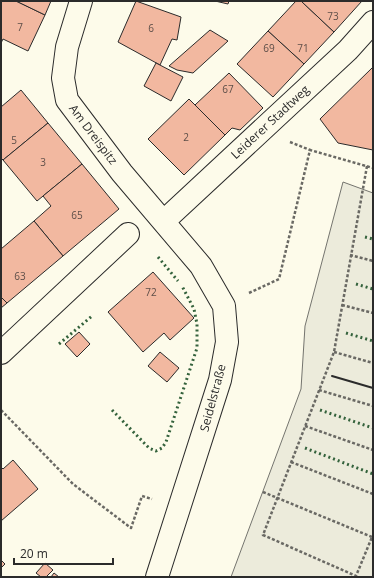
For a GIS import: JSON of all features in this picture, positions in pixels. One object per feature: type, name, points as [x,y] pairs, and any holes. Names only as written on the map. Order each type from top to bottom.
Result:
[{"type":"street","name":"Am Dreispitz","points":[[81,1],[67,47],[63,78],[67,100],[118,167],[159,216]]},
{"type":"street","name":"Leiderer Stadtweg","points":[[159,216],[348,50],[373,22]]},
{"type":"street","name":"Seidelstraße","points":[[158,577],[220,380],[226,342],[224,306],[201,266],[159,216]]},
{"type":"street","points":[[1,353],[128,234]]},
{"type":"path","points":[[224,306],[278,278],[310,150],[373,168]]},
{"type":"path","points":[[263,492],[277,498],[373,537],[356,576],[263,534],[277,498],[291,462],[305,426],[319,390],[334,352],[367,166]]},
{"type":"path","points":[[350,255],[373,261]]},
{"type":"path","points":[[342,305],[373,314]]},
{"type":"path","points":[[334,352],[373,364]]},
{"type":"path","points":[[319,390],[373,406]]},
{"type":"path","points":[[1,410],[73,484],[131,528],[142,496],[180,507]]},
{"type":"path","points":[[305,426],[373,450]]},
{"type":"path","points":[[291,462],[373,494]]},
{"type":"shaded area","points":[[343,182],[373,193],[373,577],[231,577],[301,389],[305,326]]},
{"type":"building","points":[[1,1],[16,1],[45,15],[28,51],[3,39],[1,43]]},
{"type":"building","points":[[16,1],[51,1],[45,15]]},
{"type":"building","points":[[136,1],[181,17],[177,40],[172,39],[160,65],[118,42]]},
{"type":"building","points":[[215,1],[229,1],[228,4]]},
{"type":"building","points":[[296,1],[301,1],[334,32],[304,64],[268,31]]},
{"type":"building","points":[[301,1],[362,1],[334,32]]},
{"type":"building","points":[[210,30],[228,41],[193,73],[177,70],[169,66]]},
{"type":"building","points":[[268,31],[304,64],[273,97],[237,64]]},
{"type":"building","points":[[156,63],[183,77],[171,101],[144,86]]},
{"type":"building","points":[[373,67],[373,150],[338,143],[320,119]]},
{"type":"building","points":[[229,73],[263,108],[240,130],[232,128],[225,135],[195,105]]},
{"type":"building","points":[[21,90],[48,123],[3,160],[1,158],[1,107]]},
{"type":"building","points":[[189,99],[225,135],[184,175],[148,139]]},
{"type":"building","points":[[48,123],[82,164],[37,201],[3,160]]},
{"type":"building","points":[[82,164],[119,209],[63,256],[34,221],[51,206],[43,196]]},
{"type":"building","points":[[34,221],[63,256],[7,303],[1,297],[1,249]]},
{"type":"building","points":[[153,272],[194,318],[170,340],[164,333],[143,352],[108,312]]},
{"type":"building","points":[[1,297],[7,303],[1,308]]},
{"type":"building","points":[[79,332],[90,344],[77,357],[65,344]]},
{"type":"building","points":[[160,352],[179,368],[167,382],[148,366]]},
{"type":"building","points":[[13,460],[38,489],[1,521],[1,467],[3,469]]},
{"type":"building","points":[[1,560],[5,564],[1,568]]},
{"type":"building","points":[[45,563],[53,570],[46,577],[41,577],[36,573]]},
{"type":"building","points":[[54,573],[59,577],[51,577]]},
{"type":"hedge","points":[[365,237],[373,239]]},
{"type":"hedge","points":[[158,257],[178,281]]},
{"type":"hedge","points":[[356,284],[373,289]]},
{"type":"hedge","points":[[112,410],[149,448],[156,451],[162,448],[166,442],[197,348],[197,324],[194,309],[182,286]]},
{"type":"hedge","points":[[59,344],[92,316]]},
{"type":"hedge","points":[[346,333],[373,341]]},
{"type":"hedge","points":[[320,410],[373,428]]},
{"type":"hedge","points":[[305,448],[373,474]]},
{"type":"wall","points":[[332,376],[373,388]]}]
